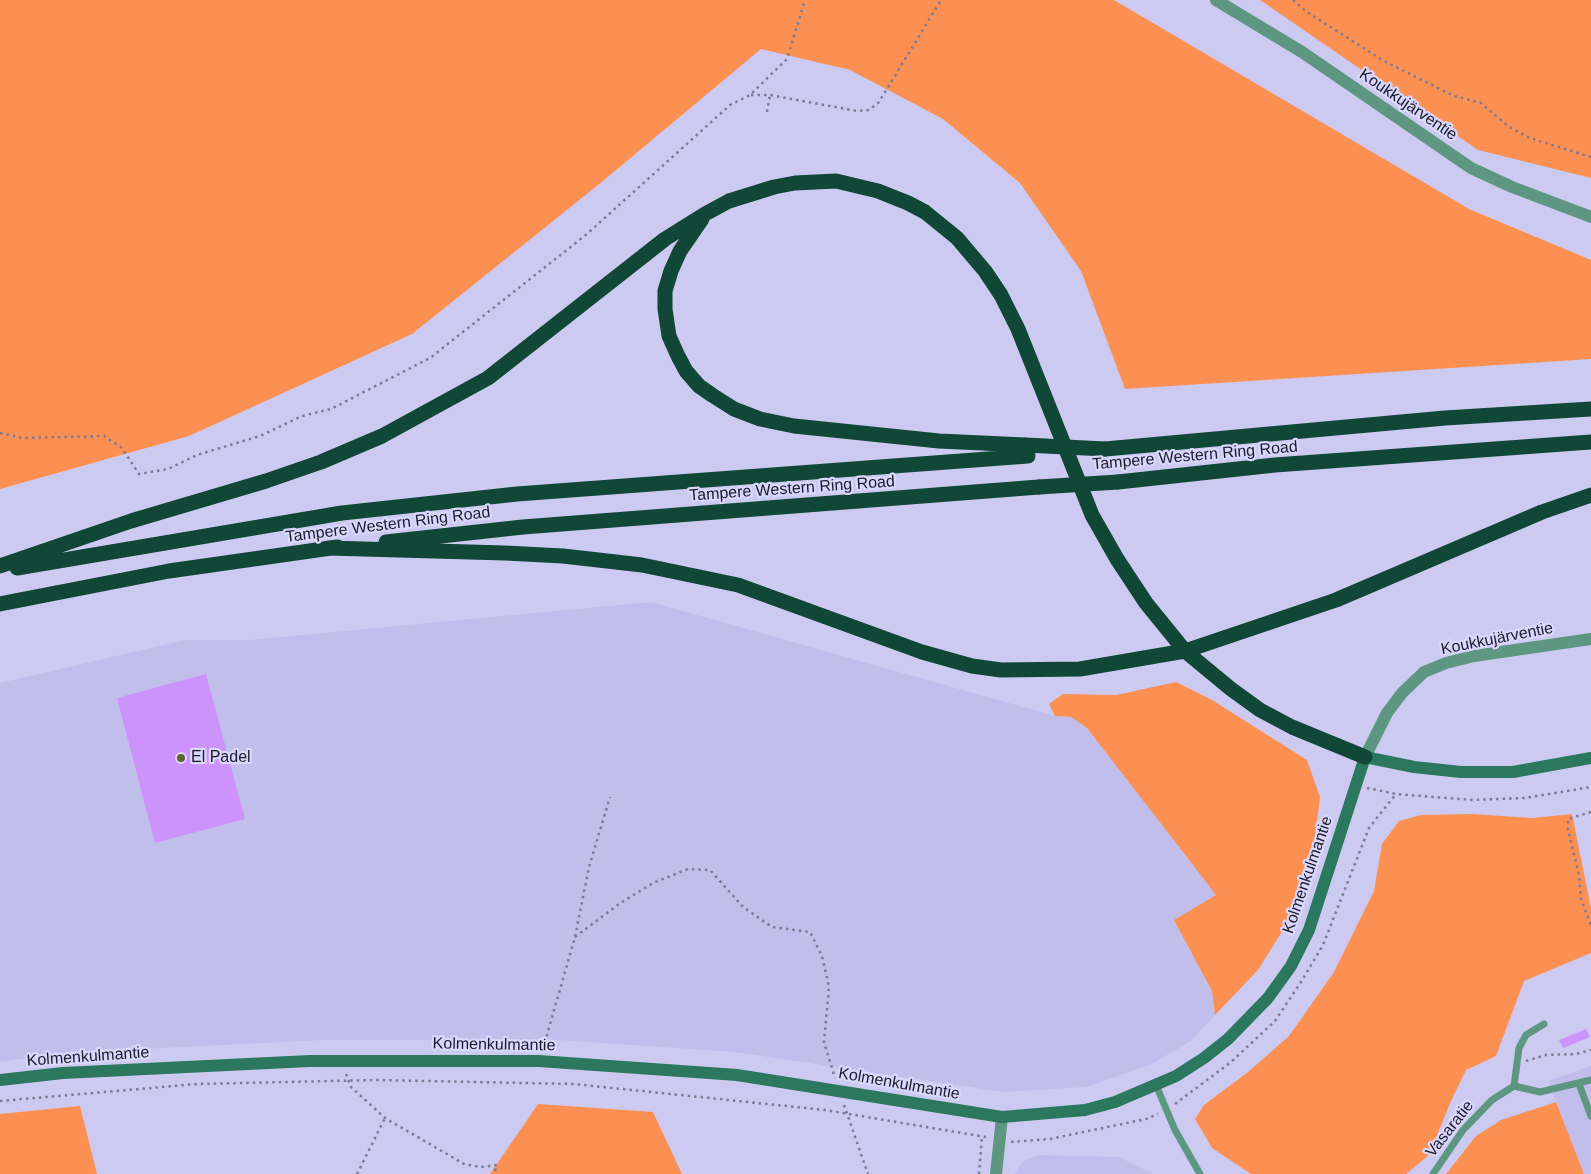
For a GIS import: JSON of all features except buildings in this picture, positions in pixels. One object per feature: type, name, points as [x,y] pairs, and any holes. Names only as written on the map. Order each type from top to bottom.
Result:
[{"type":"highway","points":[[0,566],[131,521],[266,482],[321,462],[382,436],[488,378],[665,239],[729,201],[774,187],[815,181],[836,182],[878,191],[925,212],[957,238],[985,271],[1018,329],[1092,515],[1116,559],[1146,603],[1185,651],[1231,690],[1260,710],[1292,727],[1365,756]]},
{"type":"highway","points":[[706,214],[680,251],[665,291],[665,309],[669,336],[686,371],[699,386],[734,409],[760,419],[794,426],[1027,451]]},
{"type":"highway","name":"Tampere Western Ring Road","points":[[0,571],[342,513],[517,494],[1027,451],[1105,449],[1445,418],[1591,409]]},
{"type":"highway","name":"Tampere Western Ring Road","points":[[0,604],[169,571],[328,548],[523,527],[1118,482],[1275,465],[1591,442]]},
{"type":"highway","points":[[328,548],[563,556],[642,565],[738,585],[922,652],[972,666],[1001,670],[1080,669],[1185,651],[1336,600],[1542,512],[1591,495]]},
{"type":"street","name":"Koukkujärventie","points":[[1216,0],[1302,52],[1471,168],[1512,187],[1591,217]]},
{"type":"street","name":"Koukkujärventie","points":[[1365,756],[1387,713],[1402,693],[1424,672],[1446,663],[1474,656],[1591,639]]},
{"type":"street","points":[[1365,756],[1414,767],[1461,772],[1513,772],[1591,758]]},
{"type":"street","name":"Kolmenkulmantie","points":[[0,1080],[62,1073],[214,1064],[340,1061],[539,1061],[687,1070],[838,1090],[1002,1118],[1085,1110],[1115,1102],[1156,1085],[1197,1063],[1228,1039],[1268,998],[1292,966],[1309,930],[1365,756]]},
{"type":"street","points":[[996,1174],[1002,1118]]},
{"type":"lane","points":[[1544,1024],[1526,1035],[1519,1048],[1515,1064],[1514,1086],[1540,1092],[1591,1080]]},
{"type":"lane","points":[[1579,1084],[1591,1116]]},
{"type":"lane","points":[[1156,1085],[1174,1130],[1200,1174]]},
{"type":"lane","name":"Vasaratie","points":[[1433,1174],[1463,1130],[1492,1100],[1514,1086]]},
{"type":"path","points":[[0,433],[23,438],[104,436],[122,448],[139,474],[168,469],[198,455],[260,436],[302,416],[331,409],[430,358],[471,328],[587,234],[730,105],[750,95],[787,59],[805,0]]},
{"type":"path","points":[[750,95],[770,96],[857,111],[869,110],[879,102],[941,0]]},
{"type":"path","points":[[1293,0],[1307,12],[1384,60],[1454,96],[1481,103],[1509,127],[1530,138],[1591,157]]},
{"type":"path","points":[[767,112],[770,96]]},
{"type":"path","points":[[1354,786],[1396,794],[1473,800],[1525,798],[1591,787]]},
{"type":"path","points":[[539,1061],[575,937],[589,867],[610,797]]},
{"type":"path","points":[[1591,812],[1568,819],[1568,829],[1579,875],[1581,899],[1591,926]]},
{"type":"path","points":[[575,937],[619,904],[653,883],[688,868],[710,870],[743,907],[772,928],[810,932],[822,956],[830,987],[824,1042],[838,1090],[868,1174]]},
{"type":"path","points":[[1515,1064],[1546,1055],[1576,1054],[1591,1050]]},
{"type":"path","points":[[340,1061],[351,1087],[384,1118],[464,1164],[481,1167],[497,1165],[494,1174]]},
{"type":"path","points":[[357,1174],[384,1118]]},
{"type":"path","points":[[979,1174],[982,1136]]},
{"type":"shaded area","points":[[0,0],[1114,0],[1469,209],[1591,260],[1591,359],[1125,389],[1081,271],[1020,183],[943,119],[850,70],[761,49],[603,181],[412,334],[189,436],[0,489]]},
{"type":"shaded area","points":[[1260,0],[1591,0],[1591,178],[1478,150]]},
{"type":"shaded area","points":[[651,602],[1055,716],[1071,717],[1087,728],[1216,895],[1174,920],[1212,991],[1215,1015],[1191,1041],[1150,1065],[1086,1087],[1004,1092],[735,1052],[558,1040],[323,1040],[62,1053],[0,1062],[0,683],[185,640],[249,640]]},
{"type":"shaded area","points":[[1176,682],[1212,700],[1307,760],[1320,797],[1314,845],[1288,922],[1258,970],[1215,1015],[1212,991],[1174,920],[1216,895],[1087,728],[1071,717],[1055,716],[1049,704],[1063,694],[1116,695]]},
{"type":"shaded area","points":[[1472,814],[1532,818],[1572,814],[1591,908],[1591,953],[1524,981],[1496,1056],[1466,1070],[1429,1155],[1406,1174],[1251,1174],[1212,1148],[1195,1119],[1204,1105],[1248,1072],[1289,1036],[1334,972],[1374,891],[1382,844],[1399,821],[1421,815]]},
{"type":"shaded area","points":[[1591,1066],[1591,1174],[1584,1174],[1548,1081]]},
{"type":"shaded area","points":[[1556,1102],[1584,1174],[1446,1174],[1476,1136],[1501,1120]]},
{"type":"shaded area","points":[[538,1104],[653,1112],[682,1174],[490,1174]]},
{"type":"shaded area","points":[[80,1106],[97,1174],[0,1174],[0,1114]]},
{"type":"shaded area","points":[[1037,1155],[1119,1157],[1153,1174],[1015,1174],[1022,1162]]},
{"type":"place","name":"El Padel","points":[[181,758]]}]
